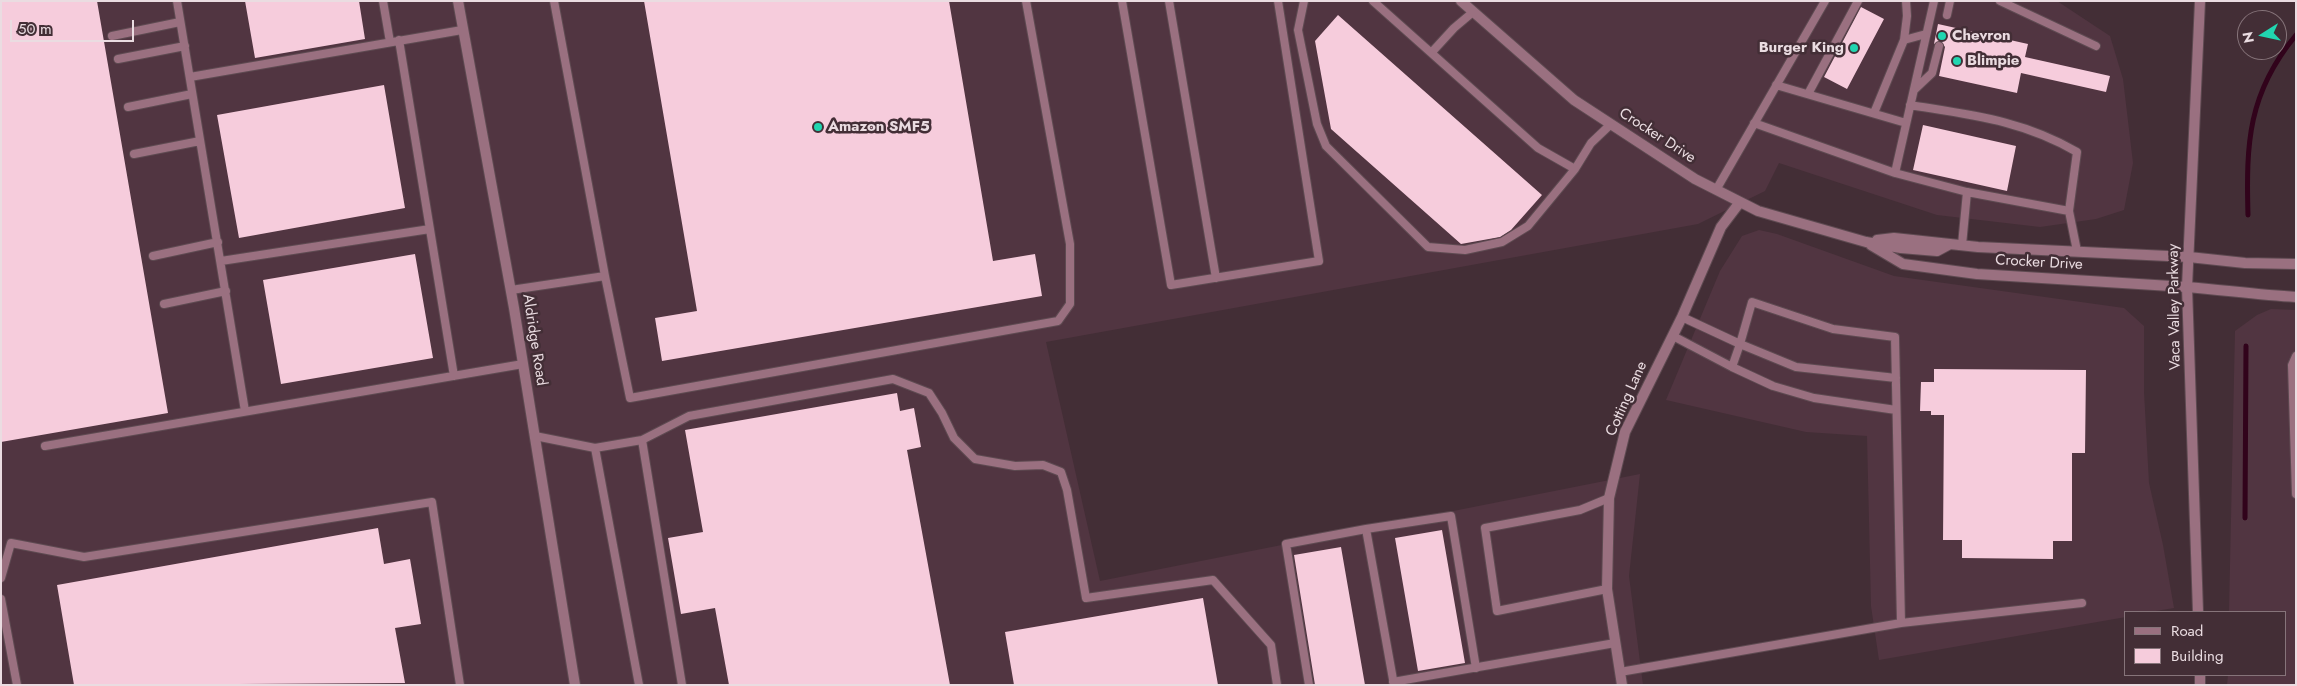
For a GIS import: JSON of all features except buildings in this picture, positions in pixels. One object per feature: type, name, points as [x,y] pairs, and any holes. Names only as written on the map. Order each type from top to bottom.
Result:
[{"type":"street","name":"Aldridge Road","points":[[458,1],[511,290],[575,685]]},
{"type":"street","name":"Crocker Drive","points":[[1462,1],[1574,100],[1695,179],[1758,211],[1866,242],[1902,264],[1977,274],[2296,296]]},
{"type":"street","name":"Vaca Valley Parkway","points":[[2198,611],[2187,287],[2200,1]]},
{"type":"street","name":"Cotting Lane","points":[[1622,685],[1607,589],[1609,498],[1625,432],[1682,317],[1721,227],[1740,202]]},
{"type":"street","name":"Crocker Drive","points":[[1866,242],[1894,238],[1962,245],[2244,263],[2296,264]]},
{"type":"lane","points":[[177,1],[218,242],[244,411]]},
{"type":"lane","points":[[383,1],[390,42]]},
{"type":"lane","points":[[554,1],[605,276],[630,398],[1058,321],[1070,304],[1070,244],[1026,1]]},
{"type":"lane","points":[[1122,1],[1171,285],[1319,261],[1278,1]]},
{"type":"lane","points":[[1169,1],[1216,278]]},
{"type":"lane","points":[[1304,1],[1298,30],[1317,124],[1326,146],[1428,247],[1465,250],[1502,242],[1528,226],[1575,169],[1590,144],[1611,124]]},
{"type":"lane","points":[[1373,1],[1538,148],[1575,169]]},
{"type":"lane","points":[[1716,190],[1825,1]]},
{"type":"lane","points":[[1808,94],[1858,1]]},
{"type":"lane","points":[[1874,113],[1904,40],[1907,16],[1906,1]]},
{"type":"lane","points":[[1894,173],[1934,1]]},
{"type":"lane","points":[[1947,15],[1950,1]]},
{"type":"lane","points":[[2000,1],[2096,46]]},
{"type":"lane","points":[[1432,52],[1454,28],[1474,12]]},
{"type":"lane","points":[[112,36],[180,22]]},
{"type":"lane","points":[[190,78],[462,30]]},
{"type":"lane","points":[[1904,40],[1926,34]]},
{"type":"lane","points":[[399,40],[454,376]]},
{"type":"lane","points":[[118,59],[185,46]]},
{"type":"lane","points":[[1914,90],[1932,73],[1939,46]]},
{"type":"lane","points":[[1776,85],[1906,123]]},
{"type":"lane","points":[[128,107],[192,94]]},
{"type":"lane","points":[[1910,105],[2001,120],[2051,137],[2077,152],[2069,211],[2077,251]]},
{"type":"lane","points":[[1754,123],[1894,173],[1967,192],[2069,211]]},
{"type":"lane","points":[[134,154],[200,140]]},
{"type":"lane","points":[[1962,245],[1967,192]]},
{"type":"lane","points":[[221,261],[430,230]]},
{"type":"lane","points":[[153,256],[218,242]]},
{"type":"lane","points":[[511,290],[605,276]]},
{"type":"lane","points":[[164,304],[226,291]]},
{"type":"lane","points":[[1732,367],[1752,302],[1833,329],[1895,337],[1901,623]]},
{"type":"lane","points":[[1682,317],[1796,367],[1896,378]]},
{"type":"lane","points":[[1673,336],[1773,386],[1814,398],[1896,410]]},
{"type":"lane","points":[[2296,356],[2292,365],[2296,494]]},
{"type":"lane","points":[[45,446],[523,364]]},
{"type":"lane","points":[[535,436],[595,448],[642,440],[689,416],[893,379],[929,394],[942,413],[954,438],[975,459],[1015,466],[1043,465],[1061,472],[1067,490],[1086,598],[1213,580],[1271,645],[1277,685]]},
{"type":"lane","points":[[642,440],[682,685]]},
{"type":"lane","points":[[595,448],[639,685]]},
{"type":"lane","points":[[1607,589],[1498,611],[1485,528],[1580,510],[1609,498]]},
{"type":"lane","points":[[1,578],[10,543],[84,557],[432,502],[460,685]]},
{"type":"lane","points":[[1308,685],[1286,544],[1451,516],[1476,668]]},
{"type":"lane","points":[[1366,529],[1393,683],[1615,643]]},
{"type":"lane","points":[[1,599],[17,685]]},
{"type":"lane","points":[[1620,672],[1901,623],[2082,603]]},
{"type":"shaded area","points":[[1,1],[2057,1],[2110,36],[2123,79],[2133,163],[2124,210],[2096,219],[2040,227],[1937,215],[1779,163],[1765,191],[1698,224],[1046,342],[1100,581],[1640,474],[1629,576],[1643,685],[1,685]]},
{"type":"shaded area","points":[[1759,230],[1777,234],[1894,276],[2124,308],[2144,326],[2144,392],[2149,483],[2163,545],[2174,608],[2156,611],[2124,611],[2124,617],[1879,660],[1871,606],[1867,436],[1806,432],[1666,400],[1720,271],[1742,236]]},
{"type":"shaded area","points":[[2271,309],[2296,310],[2296,685],[2227,685],[2228,676],[2287,676],[2287,611],[2229,611],[2235,331],[2257,315]]},
{"type":"waterway","points":[[2248,215],[2248,165],[2253,120],[2259,98],[2268,77],[2280,56],[2296,35]]},
{"type":"waterway","points":[[2245,518],[2246,346]]},
{"type":"place","name":"Chevron","points":[[1942,36]]},
{"type":"place","name":"Burger King","points":[[1854,48]]},
{"type":"place","name":"Blimpie","points":[[1957,61]]},
{"type":"place","name":"Amazon SMF5","points":[[818,127]]}]
